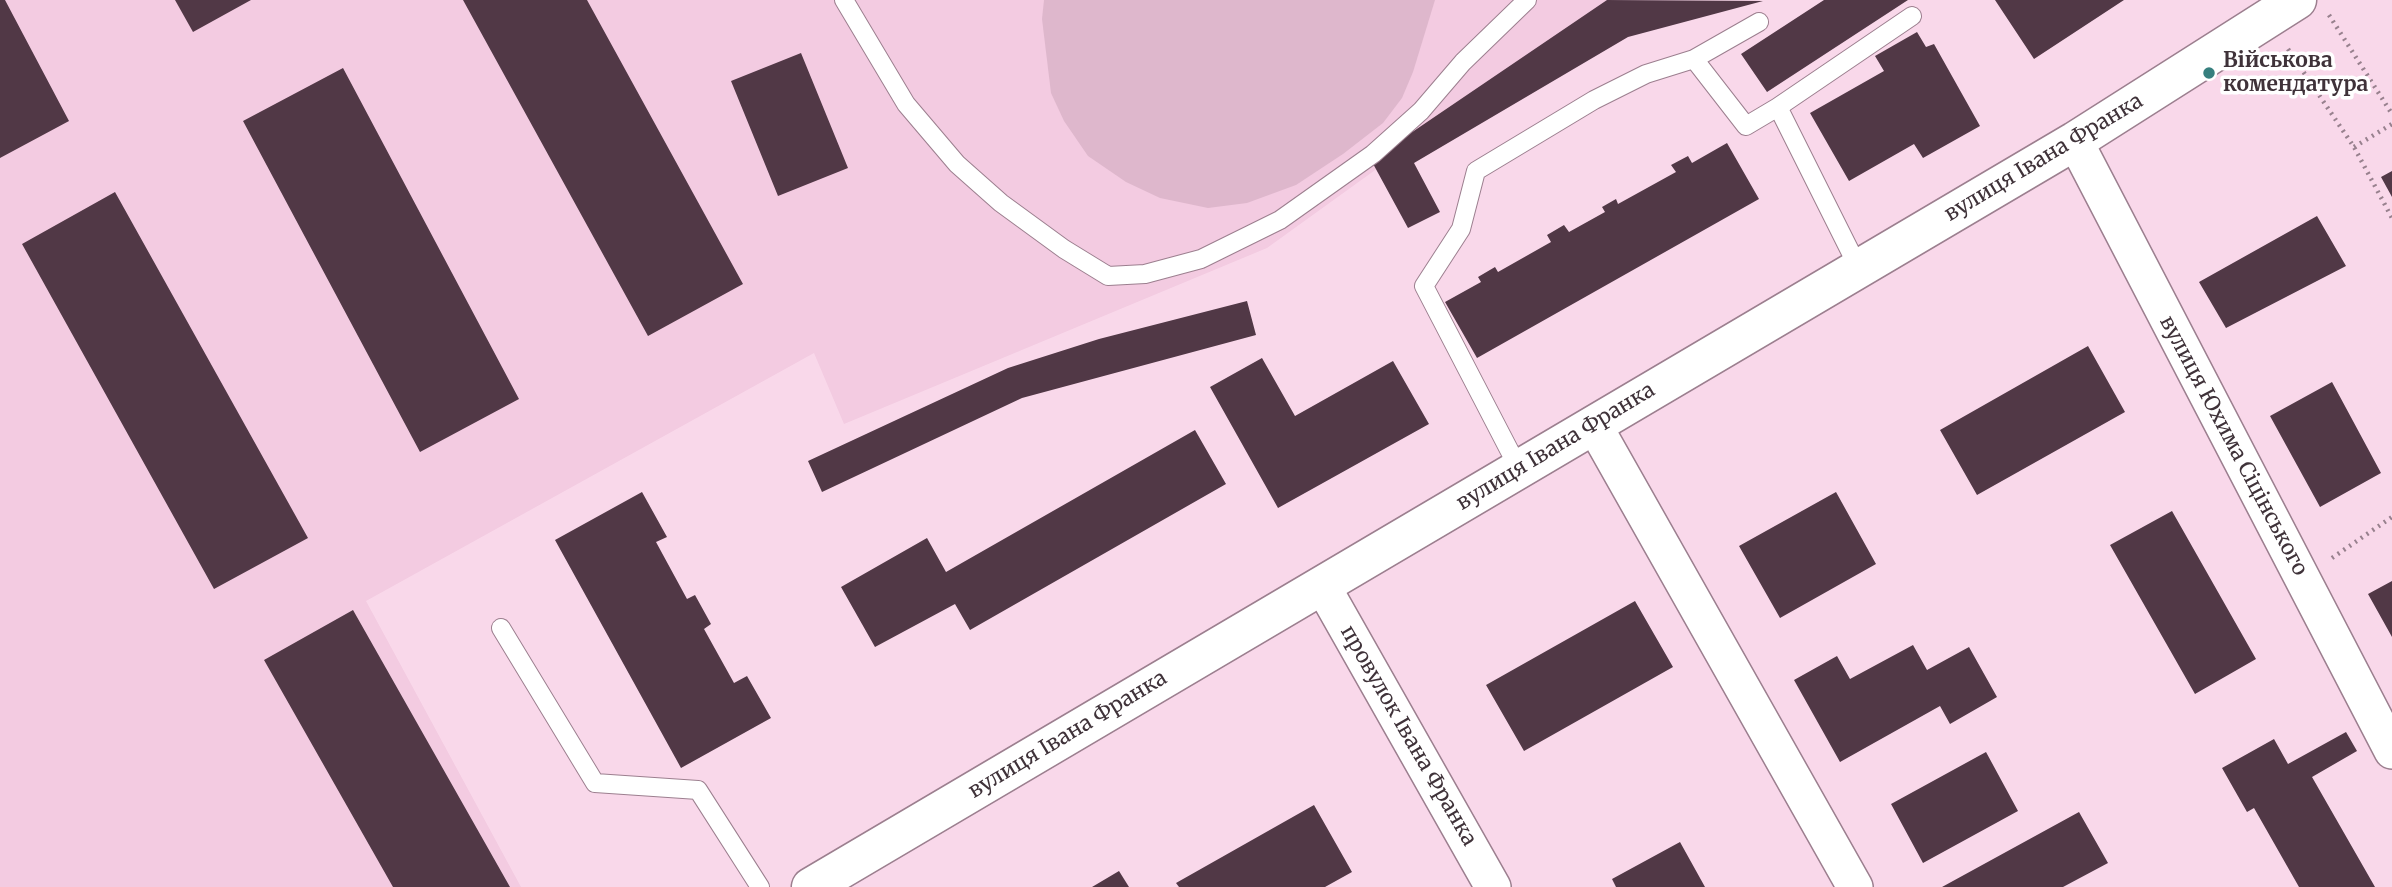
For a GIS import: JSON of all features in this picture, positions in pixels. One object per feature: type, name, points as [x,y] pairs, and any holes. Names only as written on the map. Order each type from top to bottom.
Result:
[{"type":"main road","name":"вулиця Івана Франка","points":[[811,887],[2297,10]]},
{"type":"street","name":"вулиця Юхима Сіцінського","points":[[2075,141],[2392,751]]},
{"type":"street","points":[[1594,425],[1855,887]]},
{"type":"street","name":"провулок Івана Франка","points":[[1322,585],[1493,887]]},
{"type":"lane","points":[[844,0],[906,104],[957,164],[1001,203],[1108,276],[1145,274],[1201,259],[1280,220],[1373,154],[1421,110],[1463,62],[1527,0]]},
{"type":"lane","points":[[1694,59],[1746,126],[1912,16]]},
{"type":"lane","points":[[1520,469],[1424,286],[1461,229],[1476,171],[1594,100],[1646,74],[1694,59],[1759,22]]},
{"type":"lane","points":[[1778,107],[1859,269]]},
{"type":"lane","points":[[501,628],[594,783],[698,790],[760,887]]},
{"type":"path","points":[[2297,10],[2392,114]]},
{"type":"path","points":[[2297,10],[2354,146],[2392,218]]},
{"type":"path","points":[[2354,146],[2392,124]]},
{"type":"path","points":[[2303,579],[2392,517]]},
{"type":"shaded area","points":[[0,0],[1611,0],[1267,248],[844,424],[814,353],[366,601],[521,887],[0,887]]},
{"type":"shaded area","points":[[1044,0],[1435,0],[1413,72],[1402,98],[1383,123],[1296,185],[1247,203],[1208,208],[1160,198],[1126,182],[1088,156],[1064,121],[1051,93],[1042,19]]},
{"type":"building","points":[[0,0],[5,0],[69,121],[0,158]]},
{"type":"building","points":[[175,0],[251,0],[193,32]]},
{"type":"building","points":[[463,0],[587,0],[743,284],[648,336]]},
{"type":"building","points":[[1607,0],[1763,1],[1628,37],[1414,163],[1440,212],[1408,228],[1371,160]]},
{"type":"building","points":[[1824,0],[1908,0],[1767,92],[1741,54]]},
{"type":"building","points":[[1995,0],[2124,0],[2034,59]]},
{"type":"building","points":[[1917,32],[1926,47],[1934,44],[1980,126],[1923,158],[1914,144],[1849,181],[1810,113],[1884,71],[1875,56]]},
{"type":"building","points":[[801,53],[848,168],[778,196],[731,81]]},
{"type":"building","points":[[343,68],[519,399],[420,452],[243,121]]},
{"type":"building","points":[[1727,143],[1759,199],[1477,358],[1445,302],[1481,282],[1478,277],[1495,267],[1498,272],[1551,242],[1547,235],[1564,225],[1569,232],[1605,212],[1602,207],[1616,199],[1618,204],[1676,172],[1671,165],[1688,156],[1692,163]]},
{"type":"building","points":[[2392,171],[2392,197],[2381,177]]},
{"type":"building","points":[[115,192],[308,538],[214,589],[22,244]]},
{"type":"building","points":[[2317,216],[2346,266],[2226,328],[2199,282]]},
{"type":"building","points":[[1247,301],[1256,335],[1022,398],[822,492],[808,461],[1008,368],[1099,339]]},
{"type":"building","points":[[2088,346],[2125,412],[1977,495],[1940,430]]},
{"type":"building","points":[[1262,358],[1295,416],[1393,361],[1429,424],[1278,508],[1210,387]]},
{"type":"building","points":[[2332,382],[2381,473],[2320,507],[2270,416]]},
{"type":"building","points":[[1195,430],[1226,484],[970,630],[955,604],[875,647],[841,587],[927,538],[946,572]]},
{"type":"building","points":[[642,492],[667,537],[656,542],[687,599],[695,595],[711,624],[704,629],[734,683],[747,676],[771,718],[681,768],[555,540]]},
{"type":"building","points":[[1836,492],[1876,564],[1780,618],[1739,546]]},
{"type":"building","points":[[2172,511],[2256,659],[2195,694],[2110,545]]},
{"type":"building","points":[[2392,581],[2392,637],[2368,594]]},
{"type":"building","points":[[1635,601],[1673,667],[1524,751],[1486,685]]},
{"type":"building","points":[[353,610],[510,887],[393,887],[264,660]]},
{"type":"building","points":[[1913,645],[1927,670],[1969,647],[1997,697],[1950,724],[1940,706],[1840,762],[1794,680],[1837,656],[1850,679]]},
{"type":"building","points":[[2346,732],[2357,751],[2312,777],[2375,887],[2299,887],[2254,808],[2247,812],[2222,768],[2274,739],[2288,764]]},
{"type":"building","points":[[1986,752],[2018,811],[1923,863],[1891,804]]},
{"type":"building","points":[[1314,805],[1352,872],[1325,887],[1179,887],[1176,883]]},
{"type":"building","points":[[2079,812],[2108,863],[2063,887],[1942,887]]},
{"type":"building","points":[[1680,842],[1705,887],[1616,887],[1612,879]]},
{"type":"building","points":[[1119,871],[1129,887],[1092,887]]},
{"type":"place","name":"Військова комендатура","points":[[2209,73]]}]
